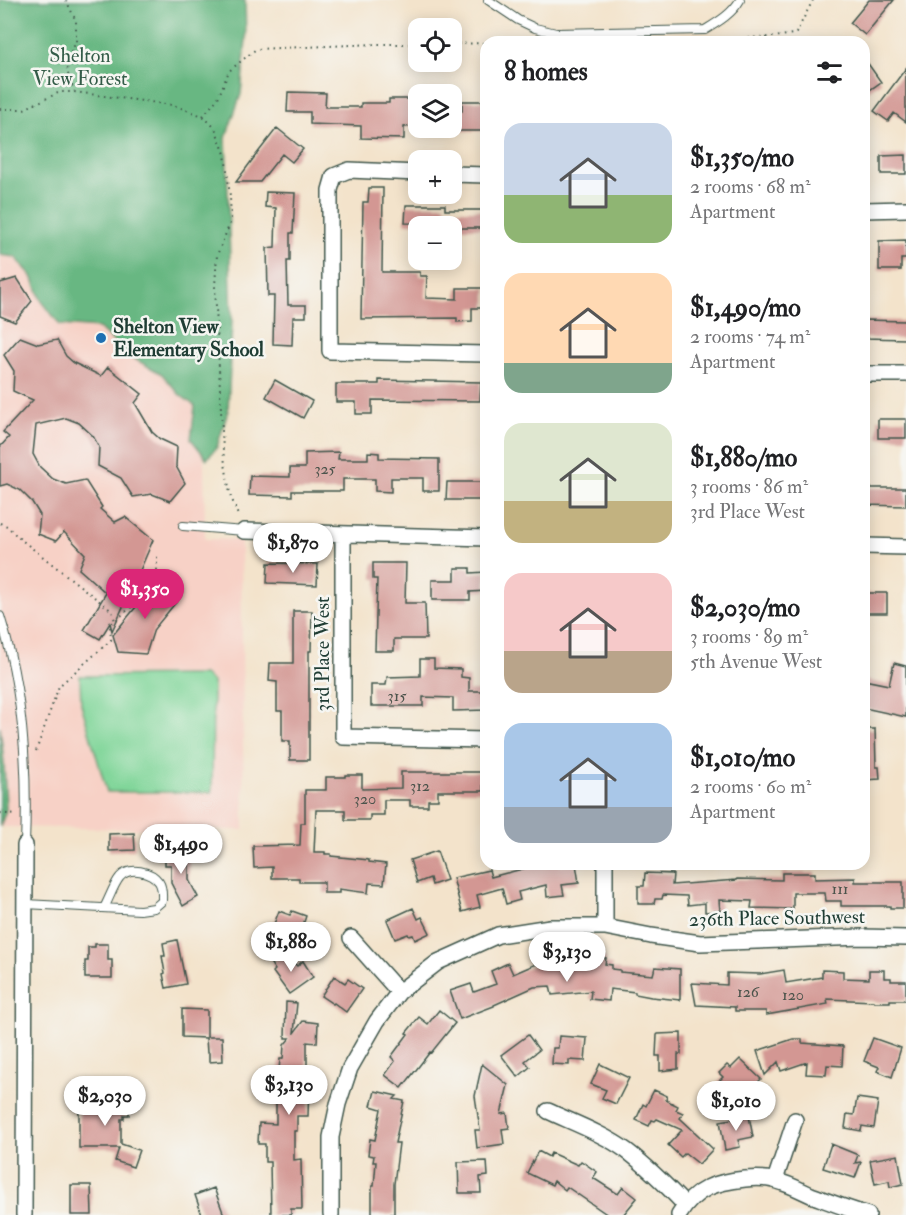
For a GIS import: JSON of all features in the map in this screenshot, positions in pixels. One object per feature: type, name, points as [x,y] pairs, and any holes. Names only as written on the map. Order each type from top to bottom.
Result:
[{"type":"street","points":[[408,172],[349,170],[334,176],[330,190],[330,351],[480,354]]},
{"type":"street","points":[[462,174],[480,175]]},
{"type":"street","points":[[870,210],[906,209]]},
{"type":"street","points":[[870,374],[906,374]]},
{"type":"street","points":[[244,531],[480,538]]},
{"type":"street","name":"3rd Place West","points":[[343,535],[343,737],[480,740]]},
{"type":"street","points":[[870,546],[906,547]]},
{"type":"street","points":[[24,1215],[25,845]]},
{"type":"street","points":[[605,870],[605,927]]},
{"type":"street","name":"236th Place Southwest","points":[[331,1215],[331,1137],[338,1104],[350,1068],[377,1021],[399,992],[438,962],[498,935],[550,927],[605,927],[700,943],[862,937],[906,939]]},
{"type":"street","points":[[351,938],[399,992]]},
{"type":"street","points":[[548,1111],[626,1150],[658,1177],[682,1210],[697,1194],[713,1184],[753,1178],[775,1180],[868,1215]]},
{"type":"street","points":[[775,1180],[795,1120]]},
{"type":"lane","points":[[488,0],[518,20],[535,28],[556,33],[705,30],[722,19],[740,0]]},
{"type":"lane","points":[[183,526],[244,531]]},
{"type":"lane","points":[[0,616],[9,644],[19,696],[25,782],[25,845]]},
{"type":"lane","points":[[25,904],[140,910],[154,908],[162,902],[159,882],[139,870],[130,870],[121,876],[104,908]]},
{"type":"path","points":[[66,0],[76,21],[75,42],[69,56],[67,70],[74,92]]},
{"type":"path","points":[[462,44],[480,43]]},
{"type":"path","points":[[203,116],[218,98],[229,71],[256,49],[408,44]]},
{"type":"path","points":[[0,109],[24,109],[60,92],[74,92],[173,105],[203,116],[215,128],[225,154],[231,221],[217,255],[215,286],[223,451],[230,494],[244,531]]},
{"type":"path","points":[[0,523],[7,526],[112,611],[115,621]]},
{"type":"path","points":[[37,750],[59,686],[111,640],[110,625],[135,604],[157,579],[157,554]]},
{"type":"path","points":[[0,813],[26,816]]},
{"type":"shaded area","name":"Shelton View Elementary School","points":[[0,131],[200,136],[205,539],[241,540],[244,830],[0,827]]},
{"type":"green space","name":"Shelton View Forest","points":[[0,0],[245,0],[246,39],[241,94],[226,137],[232,321],[228,411],[217,447],[207,459],[191,439],[195,406],[180,395],[162,374],[129,356],[99,328],[60,325],[41,300],[32,276],[15,257],[0,255]]},
{"type":"green space","points":[[204,675],[213,682],[212,792],[107,792],[81,704],[80,676]]},
{"type":"green space","points":[[0,726],[6,810],[0,827]]},
{"type":"building","points":[[869,0],[894,0],[865,35],[850,23]]},
{"type":"building","points":[[870,66],[881,82],[870,90]]},
{"type":"building","points":[[906,68],[906,122],[894,113],[888,121],[874,111]]},
{"type":"building","points":[[288,92],[326,93],[325,107],[361,107],[361,103],[389,103],[389,99],[408,99],[408,127],[404,127],[404,139],[361,138],[361,126],[310,124],[310,112],[287,112]]},
{"type":"building","points":[[462,101],[480,101],[480,131],[462,131]]},
{"type":"building","points":[[277,128],[303,149],[292,162],[282,154],[260,182],[236,182],[253,159]]},
{"type":"building","points":[[906,155],[906,174],[881,174],[881,156]]},
{"type":"building","points":[[369,188],[383,188],[382,272],[420,272],[420,276],[427,276],[426,298],[457,299],[457,288],[480,288],[480,308],[472,308],[472,321],[457,322],[457,318],[361,319],[363,202],[368,202]]},
{"type":"building","points":[[266,192],[295,193],[293,233],[290,233],[290,261],[287,261],[288,305],[306,305],[306,317],[293,317],[292,345],[273,344],[274,296],[268,296],[267,248],[275,247],[276,208],[265,207]]},
{"type":"building","points":[[406,205],[445,205],[445,210],[480,210],[480,228],[462,228],[462,216],[408,216],[408,223],[405,223]]},
{"type":"building","points":[[906,240],[906,259],[901,259],[901,270],[879,270],[879,241]]},
{"type":"building","points":[[17,278],[32,301],[15,322],[0,316],[0,283]]},
{"type":"building","points":[[870,320],[906,321],[906,339],[870,338]]},
{"type":"building","points":[[20,337],[38,344],[57,340],[66,356],[74,363],[101,376],[108,367],[142,394],[135,403],[152,432],[160,439],[177,447],[176,466],[185,483],[170,501],[152,494],[133,497],[121,478],[98,466],[99,447],[93,436],[79,423],[66,418],[36,425],[33,454],[40,467],[53,479],[66,484],[85,480],[102,507],[100,509],[115,522],[125,517],[153,540],[138,575],[119,585],[127,598],[112,631],[110,623],[100,639],[84,630],[106,593],[79,569],[85,554],[64,532],[56,541],[38,534],[40,515],[32,502],[20,490],[7,484],[0,486],[0,447],[9,437],[3,432],[33,400],[13,391],[14,371],[4,355]]},
{"type":"building","points":[[275,380],[312,401],[303,418],[266,397]]},
{"type":"building","points":[[379,380],[480,382],[480,401],[372,400],[372,414],[356,414],[356,402],[336,402],[336,384],[379,384]]},
{"type":"building","points":[[878,419],[906,419],[906,438],[878,438]]},
{"type":"building","points":[[339,452],[338,459],[368,459],[368,452],[379,453],[379,458],[439,459],[439,491],[423,491],[423,478],[391,478],[391,492],[375,491],[375,479],[343,479],[343,491],[292,491],[292,496],[249,495],[250,476],[290,477],[290,468],[305,468],[305,453]]},
{"type":"building","points":[[447,482],[480,482],[480,500],[446,500]]},
{"type":"building","points":[[870,488],[906,488],[906,506],[870,505]]},
{"type":"building","points":[[268,563],[318,564],[317,585],[267,583]]},
{"type":"building","points":[[373,563],[406,563],[405,603],[425,603],[426,639],[394,639],[394,651],[375,651],[377,579],[373,579]]},
{"type":"building","points":[[455,568],[470,568],[470,573],[480,572],[480,591],[470,592],[470,600],[432,600],[432,580],[455,580]]},
{"type":"building","points":[[159,579],[181,596],[154,629],[146,654],[118,652],[113,635]]},
{"type":"building","points":[[870,593],[887,593],[887,613],[870,613]]},
{"type":"building","points":[[293,611],[312,611],[311,651],[309,651],[309,760],[290,760],[290,741],[282,741],[282,711],[277,711],[277,682],[269,681],[270,663],[293,663]]},
{"type":"building","points":[[420,659],[434,659],[434,668],[461,669],[461,677],[469,678],[469,691],[480,691],[480,710],[453,711],[453,698],[423,697],[423,706],[371,706],[371,685],[386,685],[387,677],[420,676]]},
{"type":"building","points":[[894,663],[906,666],[906,717],[870,709],[870,681],[889,685]]},
{"type":"building","points":[[870,729],[875,729],[876,767],[879,767],[880,779],[870,780]]},
{"type":"building","points":[[401,772],[480,772],[480,791],[438,791],[438,800],[428,800],[428,806],[410,806],[410,800],[384,800],[384,815],[370,815],[370,820],[345,820],[345,810],[316,810],[314,852],[325,852],[331,856],[386,864],[384,884],[369,883],[368,893],[339,889],[339,893],[324,893],[324,882],[299,882],[299,878],[272,878],[272,867],[254,868],[253,846],[300,845],[301,823],[305,823],[305,790],[326,790],[326,777],[362,775],[362,789],[401,788]]},
{"type":"building","points":[[134,833],[135,850],[109,851],[109,834]]},
{"type":"building","points":[[165,851],[189,851],[189,880],[198,897],[183,906],[171,883],[171,865],[165,865]]},
{"type":"building","points":[[437,851],[447,880],[432,885],[430,878],[417,883],[410,860]]},
{"type":"building","points":[[489,870],[491,877],[518,870],[577,870],[579,883],[562,885],[564,895],[547,897],[546,885],[518,892],[520,900],[506,904],[502,888],[477,895],[480,907],[462,912],[453,878]]},
{"type":"building","points":[[645,873],[673,874],[672,885],[737,879],[782,880],[782,873],[815,873],[815,879],[855,878],[855,882],[903,882],[903,908],[841,906],[841,901],[826,901],[825,893],[793,893],[793,909],[751,908],[752,901],[719,900],[720,911],[705,912],[705,903],[688,905],[687,896],[663,895],[662,899],[655,899],[654,904],[638,904],[638,886],[644,886]]},
{"type":"building","points":[[413,908],[418,919],[422,917],[430,933],[415,940],[413,935],[408,934],[395,939],[387,920]]},
{"type":"building","points":[[279,911],[290,915],[292,911],[306,916],[301,931],[294,928],[288,944],[269,937]]},
{"type":"building","points":[[177,940],[186,984],[166,988],[163,974],[165,973],[162,956],[165,956],[163,943]]},
{"type":"building","points":[[95,944],[108,944],[108,960],[112,960],[112,978],[85,978],[88,947],[95,947]]},
{"type":"building","points":[[285,954],[297,966],[303,961],[313,977],[289,994],[273,972],[275,970],[271,964]]},
{"type":"building","points":[[555,956],[556,966],[590,962],[591,957],[606,958],[605,964],[612,965],[612,969],[620,970],[620,972],[653,975],[655,967],[680,969],[680,1000],[610,989],[609,1001],[590,999],[591,991],[552,995],[550,986],[534,987],[460,1019],[450,991],[471,984],[474,992],[496,984],[491,971],[508,963],[513,974],[541,962],[540,958]]},
{"type":"building","points":[[784,970],[786,983],[822,977],[822,970],[843,971],[843,978],[869,979],[869,970],[884,970],[884,978],[891,978],[891,981],[906,981],[906,1000],[874,1002],[827,999],[828,1004],[766,1015],[766,1011],[735,1011],[735,1007],[696,1005],[692,983],[727,985],[727,973],[760,974]]},
{"type":"building","points":[[334,976],[345,983],[348,979],[362,989],[346,1012],[321,996]]},
{"type":"building","points":[[286,1002],[297,1003],[294,1033],[303,1021],[318,1023],[317,1043],[307,1042],[307,1069],[315,1069],[315,1084],[309,1084],[308,1116],[297,1116],[297,1131],[294,1131],[294,1160],[301,1159],[302,1209],[291,1209],[291,1215],[271,1215],[270,1162],[265,1162],[265,1144],[258,1144],[259,1123],[276,1124],[276,1095],[283,1095],[284,1070],[279,1070],[280,1059],[283,1059],[284,1045],[290,1038],[285,1038]]},
{"type":"building","points":[[182,1009],[207,1010],[207,1037],[222,1037],[223,1061],[209,1062],[206,1038],[182,1037]]},
{"type":"building","points":[[439,1010],[455,1023],[402,1088],[385,1075],[395,1061],[391,1057],[419,1017],[428,1024]]},
{"type":"building","points":[[681,1033],[678,1069],[660,1071],[660,1056],[656,1056],[657,1035]]},
{"type":"building","points":[[528,1035],[539,1050],[525,1061],[530,1067],[518,1077],[501,1055]]},
{"type":"building","points":[[559,1036],[587,1038],[585,1061],[569,1060],[569,1065],[552,1064],[553,1048],[558,1048]]},
{"type":"building","points":[[873,1038],[901,1048],[892,1077],[877,1071],[879,1067],[864,1061]]},
{"type":"building","points":[[793,1039],[802,1039],[802,1043],[843,1046],[842,1066],[827,1065],[826,1075],[806,1074],[807,1062],[781,1071],[778,1062],[765,1075],[757,1051]]},
{"type":"building","points":[[740,1059],[761,1079],[750,1091],[744,1086],[734,1096],[718,1082],[723,1077],[719,1073],[727,1065],[731,1068]]},
{"type":"building","points":[[482,1064],[508,1085],[501,1114],[507,1113],[509,1128],[502,1129],[504,1144],[477,1148],[475,1130],[480,1130],[475,1096]]},
{"type":"building","points":[[600,1064],[629,1078],[616,1104],[602,1098],[606,1090],[591,1084]]},
{"type":"building","points":[[654,1090],[667,1096],[666,1100],[678,1106],[676,1110],[683,1113],[680,1118],[713,1149],[699,1164],[685,1153],[681,1157],[668,1145],[682,1130],[657,1119],[652,1120],[649,1126],[636,1120],[643,1104],[646,1106]]},
{"type":"building","points":[[375,1091],[397,1096],[394,1099],[404,1101],[395,1143],[399,1143],[394,1184],[394,1214],[372,1215],[372,1186],[374,1186],[376,1162],[373,1162],[374,1156],[368,1155],[370,1139],[375,1140],[381,1109],[371,1106]]},
{"type":"building","points":[[857,1098],[878,1101],[874,1128],[862,1126],[861,1131],[845,1128],[847,1114],[854,1115]]},
{"type":"building","points":[[129,1099],[129,1115],[124,1115],[124,1119],[121,1119],[121,1144],[139,1150],[133,1167],[115,1161],[119,1148],[79,1148],[79,1100]]},
{"type":"building","points":[[749,1116],[753,1137],[738,1140],[740,1147],[725,1150],[720,1121]]},
{"type":"building","points":[[831,1144],[858,1155],[855,1163],[861,1162],[855,1178],[823,1168]]},
{"type":"building","points":[[538,1151],[549,1157],[551,1153],[578,1165],[581,1161],[597,1172],[593,1178],[618,1194],[623,1187],[637,1198],[623,1215],[608,1215],[567,1187],[565,1190],[554,1181],[552,1185],[527,1173]]},
{"type":"building","points":[[898,1155],[903,1184],[890,1187],[889,1181],[875,1184],[870,1160]]},
{"type":"building","points":[[487,1161],[488,1176],[480,1177],[481,1193],[459,1193],[458,1162]]},
{"type":"building","points":[[71,1185],[91,1185],[92,1215],[71,1215]]},
{"type":"building","points":[[214,1188],[224,1215],[202,1215],[195,1195]]},
{"type":"place","name":"Shelton View Elementary School","points":[[101,338]]}]
